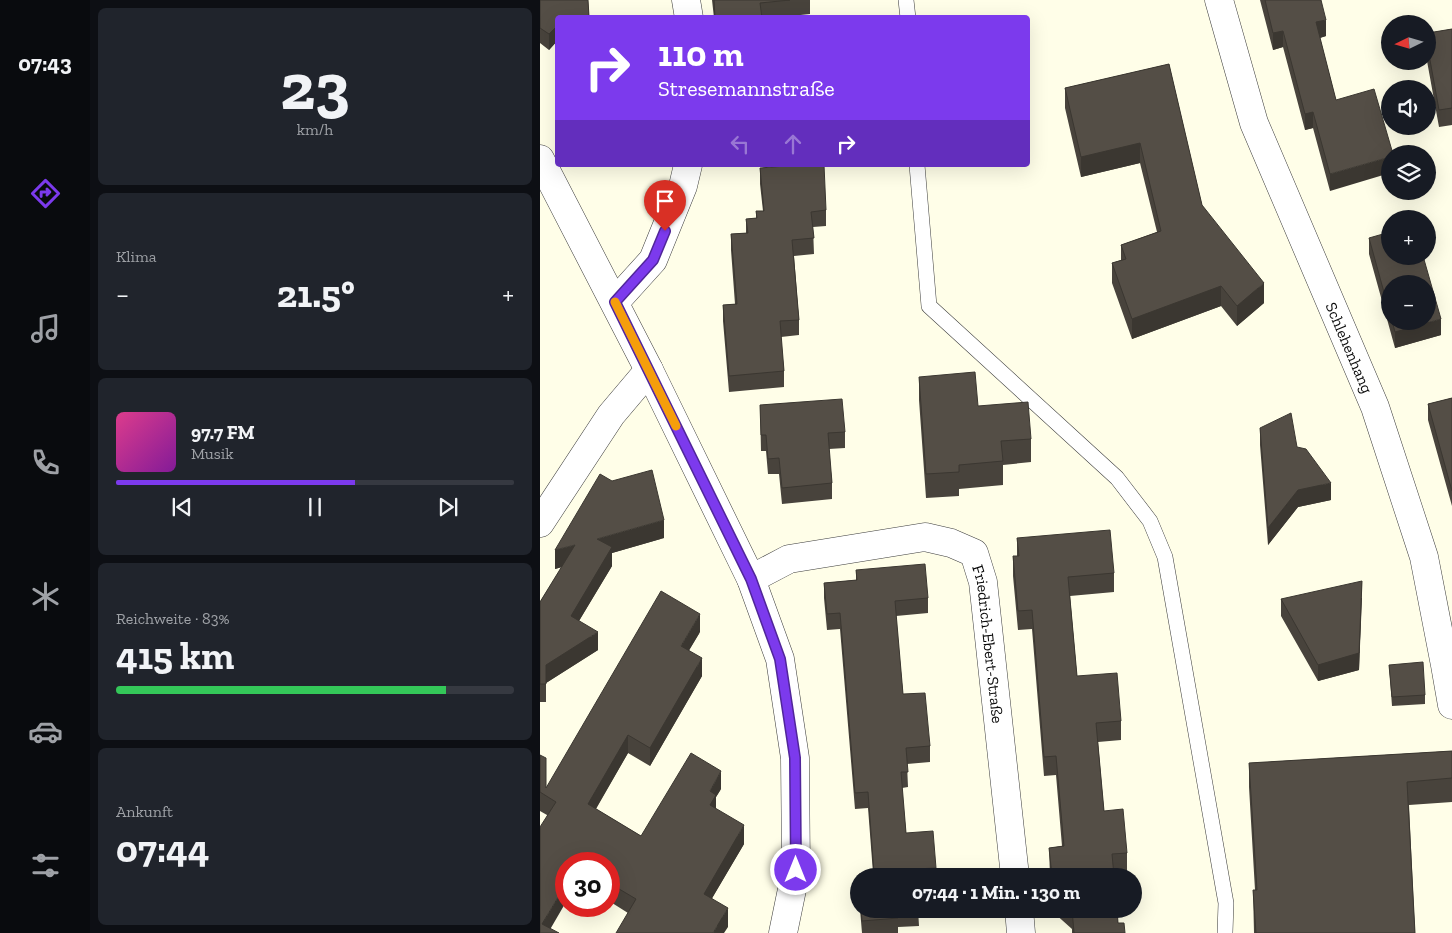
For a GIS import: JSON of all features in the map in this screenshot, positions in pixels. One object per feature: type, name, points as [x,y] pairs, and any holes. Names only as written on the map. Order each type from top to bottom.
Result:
[{"type":"street","points":[[686,0],[688,15]]},
{"type":"street","name":"Schlehenhang","points":[[1219,0],[1254,123],[1381,425],[1424,557],[1446,665],[1452,705]]},
{"type":"street","points":[[540,159],[615,302],[751,579],[780,659],[795,758],[796,870],[783,933]]},
{"type":"street","points":[[615,302],[653,260],[683,186],[688,167]]},
{"type":"street","points":[[540,523],[611,415],[649,370]]},
{"type":"street","name":"Friedrich-Ebert-Straße","points":[[751,579],[789,559],[925,537],[951,543],[974,553],[983,582],[1014,868]]},
{"type":"street","points":[[1019,918],[1021,933]]},
{"type":"lane","points":[[906,0],[908,15]]},
{"type":"lane","points":[[917,167],[929,306],[1117,478],[1150,520],[1165,557],[1226,903],[1225,933]]},
{"type":"building","points":[[540,0],[588,0],[589,15],[555,15],[555,28],[549,34],[540,28]]},
{"type":"building","points":[[714,0],[790,0],[760,3],[762,15],[715,15]]},
{"type":"building","points":[[1265,0],[1321,0],[1326,20],[1316,22],[1336,100],[1374,89],[1381,113],[1381,135],[1387,135],[1390,145],[1381,145],[1381,160],[1330,174],[1313,112],[1305,114],[1283,31],[1273,33]]},
{"type":"building","points":[[1452,29],[1452,108],[1439,110],[1436,80],[1434,80],[1432,70],[1436,70],[1436,32]]},
{"type":"building","points":[[1169,64],[1202,205],[1264,283],[1237,306],[1221,286],[1132,319],[1112,263],[1126,259],[1121,245],[1161,231],[1140,143],[1081,157],[1065,88]]},
{"type":"building","points":[[824,167],[826,210],[811,212],[814,238],[792,240],[799,320],[780,321],[784,371],[729,376],[723,305],[737,304],[731,234],[748,233],[746,219],[757,218],[756,211],[764,211],[760,168]]},
{"type":"building","points":[[1381,235],[1381,265],[1426,265],[1428,275],[1381,275],[1381,281],[1369,238]]},
{"type":"building","points":[[1436,302],[1441,319],[1436,320]]},
{"type":"building","points":[[975,372],[978,406],[1028,402],[1031,439],[1001,441],[1003,461],[959,465],[959,472],[926,474],[919,377]]},
{"type":"building","points":[[1452,398],[1452,491],[1428,404]]},
{"type":"building","points":[[842,399],[845,432],[828,433],[832,483],[782,488],[779,458],[768,459],[766,435],[761,435],[760,405]]},
{"type":"building","points":[[1291,413],[1297,447],[1306,449],[1331,483],[1298,490],[1268,528],[1260,428]]},
{"type":"building","points":[[652,470],[664,520],[597,539],[612,547],[571,616],[598,632],[546,665],[546,684],[540,684],[540,602],[575,545],[555,550],[600,474],[612,481]]},
{"type":"building","points":[[1110,530],[1114,573],[1068,577],[1077,676],[1117,673],[1121,721],[1096,723],[1104,811],[1123,809],[1127,853],[1112,854],[1113,868],[1051,868],[1049,848],[1064,846],[1056,756],[1044,757],[1032,610],[1018,611],[1013,556],[1019,556],[1017,538]]},
{"type":"building","points":[[925,564],[928,598],[895,601],[903,694],[925,693],[930,746],[906,748],[908,772],[901,772],[906,833],[933,831],[936,868],[874,868],[868,792],[855,793],[840,613],[827,614],[824,583],[857,580],[856,570]]},
{"type":"building","points":[[1362,581],[1359,653],[1318,665],[1281,599]]},
{"type":"building","points":[[661,591],[700,614],[681,646],[702,658],[650,748],[628,735],[588,804],[641,836],[691,753],[721,771],[710,791],[716,795],[710,805],[744,825],[704,894],[728,908],[713,933],[616,933],[636,899],[620,890],[620,852],[555,852],[555,902],[542,924],[559,933],[540,933],[540,827],[556,802],[540,792],[540,755],[546,758],[546,788]]},
{"type":"building","points":[[1423,662],[1425,695],[1392,697],[1389,665]]},
{"type":"building","points":[[1452,751],[1452,778],[1407,782],[1415,933],[1256,933],[1253,890],[1257,890],[1249,763]]},
{"type":"building","points":[[862,918],[898,918],[862,921]]},
{"type":"building","points":[[1073,918],[1118,918],[1118,923],[1124,923],[1125,933],[1074,933]]},
{"type":"slow traffic","points":[[615,302],[676,426]]},
{"type":"route","points":[[665,231],[653,260],[615,302],[751,579],[780,659],[795,758],[796,870]]}]
